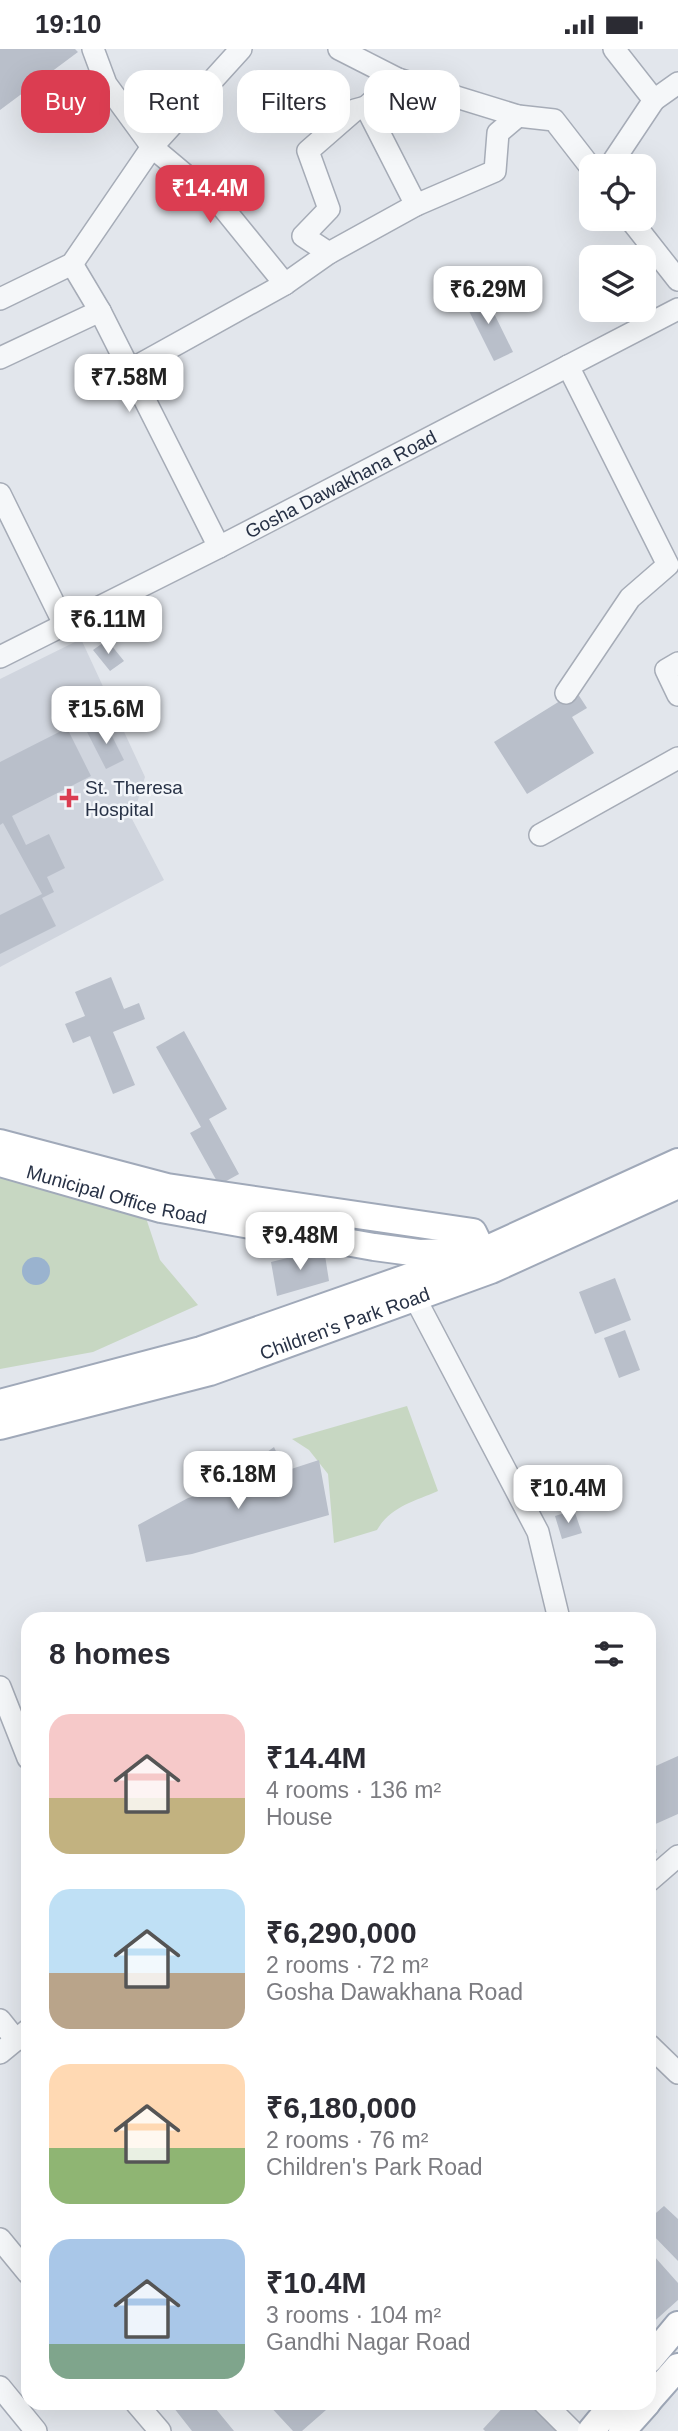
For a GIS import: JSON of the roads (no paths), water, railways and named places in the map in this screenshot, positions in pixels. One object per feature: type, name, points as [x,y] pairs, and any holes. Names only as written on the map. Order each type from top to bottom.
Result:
[{"type":"main road","name":"Municipal Office Road","points":[[0,1143],[167,1187],[473,1232],[487,1260]]},
{"type":"main road","name":"Children's Park Road","points":[[0,1426],[209,1372],[415,1299],[678,1162]]},
{"type":"main road","name":"Municipal Office Road","points":[[0,1163],[161,1209],[373,1247],[487,1260]]},
{"type":"main road","name":"Children's Park Road","points":[[0,1403],[201,1350],[487,1260],[678,1185]]},
{"type":"main road","points":[[656,2352],[678,2325]]},
{"type":"main road","points":[[656,2393],[678,2367]]},
{"type":"main road","points":[[591,2431],[608,2410]]},
{"type":"main road","points":[[622,2431],[641,2410]]},
{"type":"street","points":[[93,49],[106,84],[152,148],[220,204],[285,284]]},
{"type":"street","points":[[0,299],[72,264],[152,148],[241,49]]},
{"type":"street","points":[[614,49],[654,100]]},
{"type":"street","points":[[344,50],[381,70]]},
{"type":"street","points":[[618,154],[654,100],[678,83]]},
{"type":"street","points":[[460,98],[517,116],[554,120],[580,154]]},
{"type":"street","points":[[329,253],[303,236],[329,209],[308,151],[355,110],[364,108]]},
{"type":"street","points":[[130,370],[285,284],[329,253],[416,205],[495,171],[498,134],[517,116]]},
{"type":"street","points":[[379,133],[416,205]]},
{"type":"street","points":[[639,231],[678,280]]},
{"type":"street","points":[[72,264],[100,311],[219,547]]},
{"type":"street","points":[[0,358],[100,311]]},
{"type":"street","name":"Gosha Dawakhana Road","points":[[0,657],[568,366],[676,315]]},
{"type":"street","points":[[566,693],[630,598],[668,565],[568,366]]},
{"type":"street","points":[[0,494],[64,624]]},
{"type":"street","points":[[678,663],[666,670],[678,695]]},
{"type":"street","points":[[540,835],[678,758]]},
{"type":"street","points":[[415,1299],[538,1532],[557,1612]]},
{"type":"street","points":[[0,1687],[21,1740]]},
{"type":"street","points":[[656,1875],[678,1856]]},
{"type":"street","points":[[0,2020],[15,2041]]},
{"type":"street","points":[[656,2052],[678,2073]]},
{"type":"street","points":[[0,2239],[21,2264]]},
{"type":"street","points":[[0,2387],[36,2431]]},
{"type":"street","points":[[142,2410],[160,2431]]},
{"type":"street","points":[[551,2410],[572,2431]]},
{"type":"water","points":[[36,1257],[46,1261],[50,1271],[46,1281],[36,1285],[26,1281],[22,1271],[26,1261]]},
{"type":"place","name":"St. Theresa Hospital","points":[[69,798]]}]
